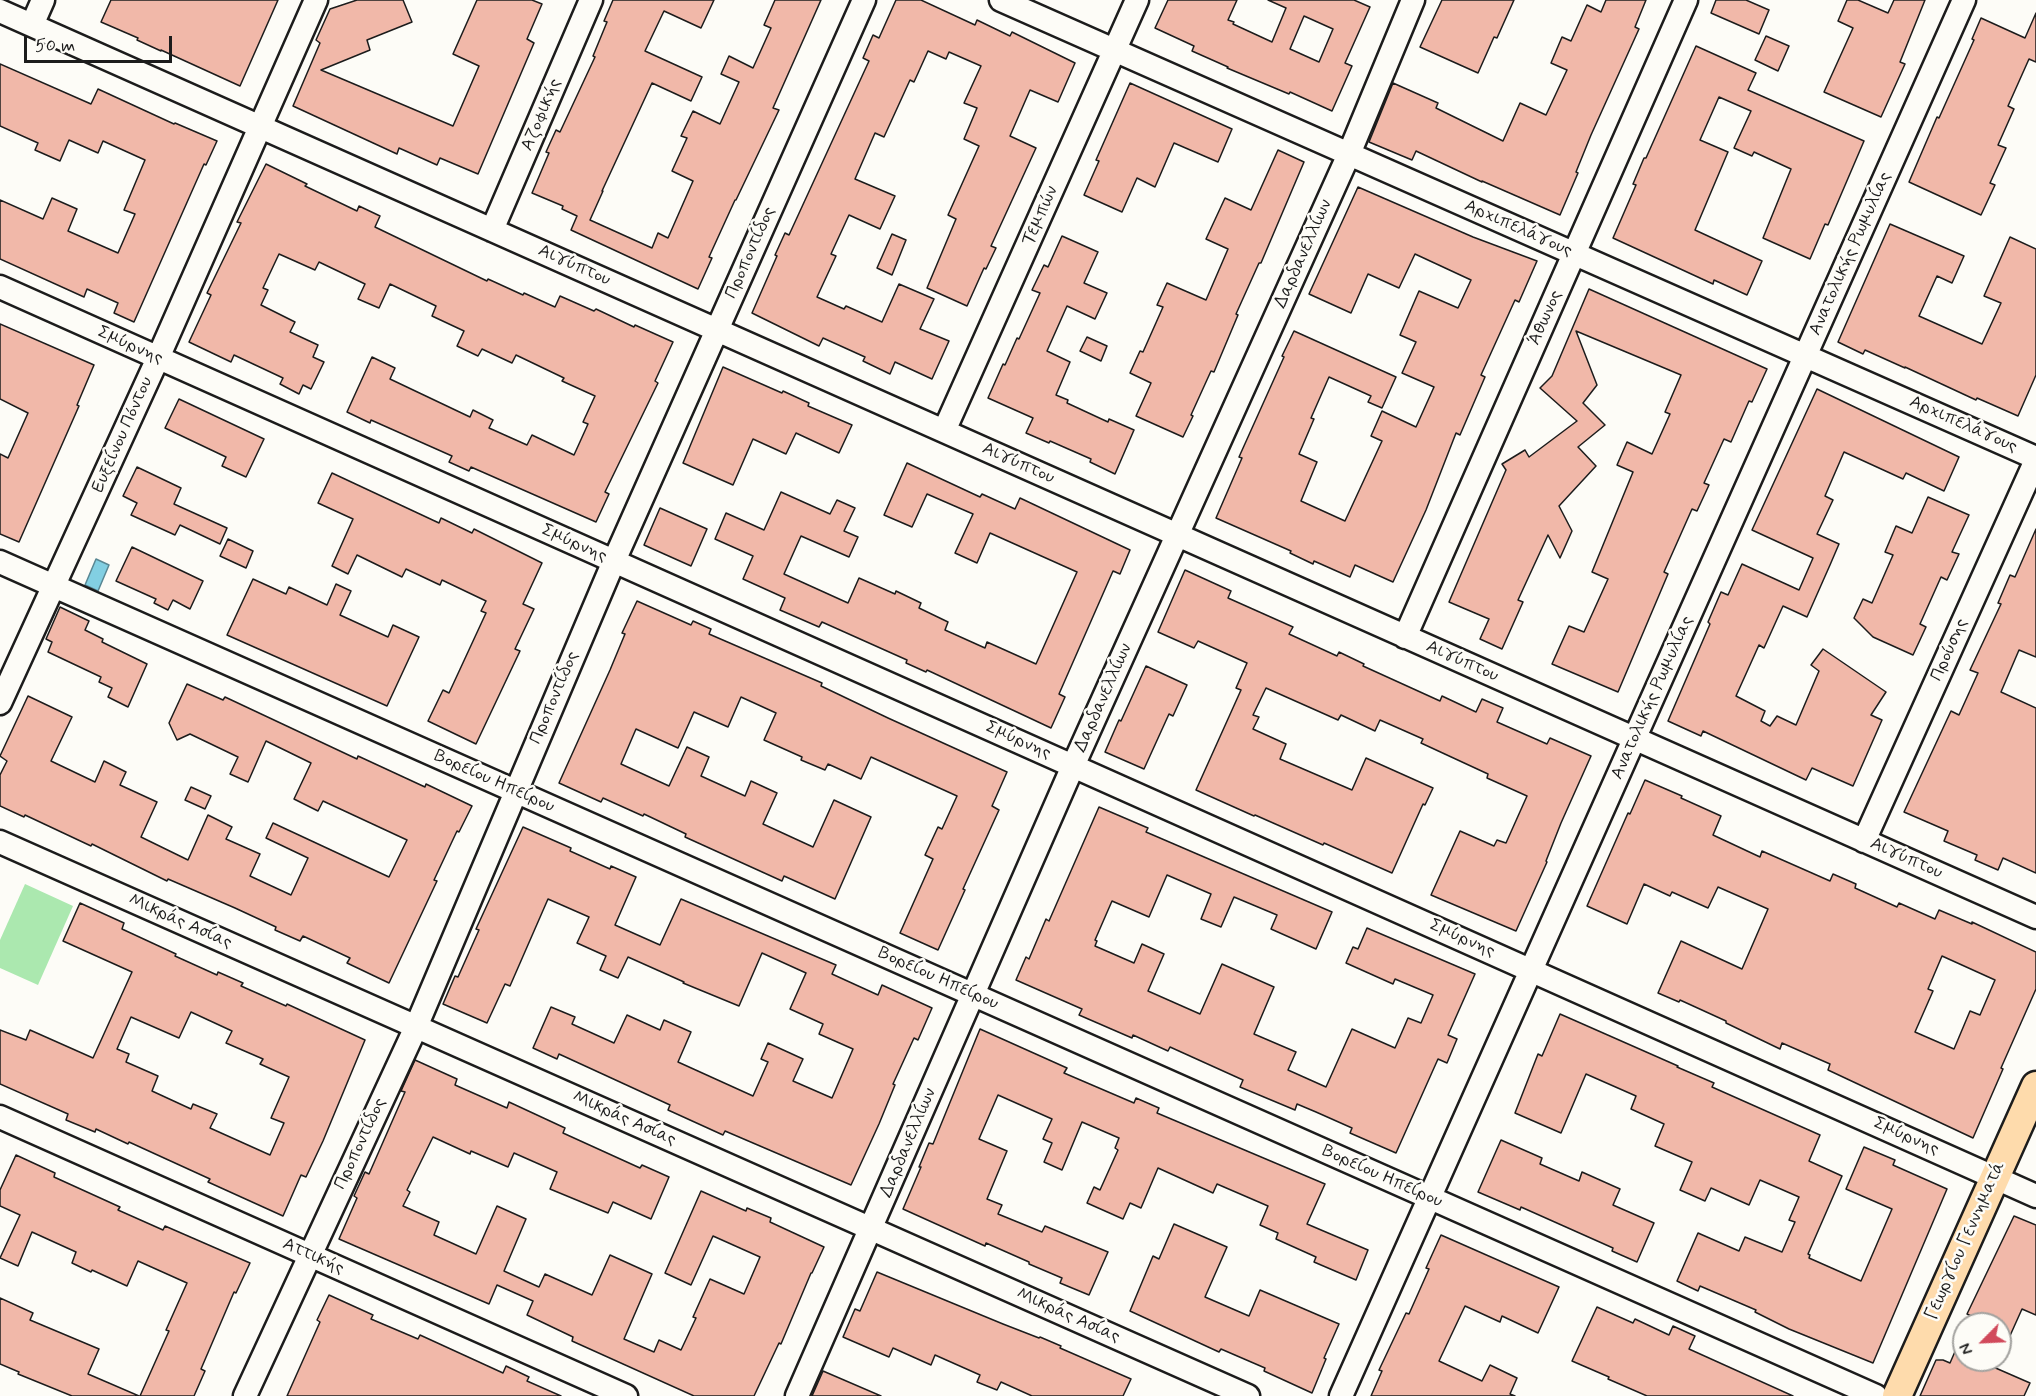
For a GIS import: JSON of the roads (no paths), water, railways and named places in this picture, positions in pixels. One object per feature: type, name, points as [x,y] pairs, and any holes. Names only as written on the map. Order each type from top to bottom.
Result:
[{"type":"main road","name":"Γεωργίου Γεννηματά","points":[[1897,1396],[2036,1086]]},
{"type":"street","points":[[32,25],[43,0]]},
{"type":"street","name":"Ευξείνου Πόντου","points":[[0,703],[158,358],[316,0]]},
{"type":"street","name":"Αζοφικής","points":[[492,230],[591,0]]},
{"type":"street","name":"Προποντίδος","points":[[245,1396],[416,1027],[614,561],[864,0]]},
{"type":"street","name":"Αρχιπελάγους","points":[[1001,0],[2036,459]]},
{"type":"street","name":"Τεμπών","points":[[944,431],[1137,0]]},
{"type":"street","name":"Δαρδανελλίων","points":[[797,1396],[1073,766],[1349,154],[1413,0]]},
{"type":"street","name":"Άθωνος","points":[[1405,636],[1686,0]]},
{"type":"street","name":"Ανατολικής Ρωμυλίας","points":[[1341,1396],[1964,0]]},
{"type":"street","name":"Αιγύπτου","points":[[0,11],[2036,917]]},
{"type":"street","name":"Σμύρνης","points":[[0,287],[2036,1196]]},
{"type":"street","name":"Προύσης","points":[[1864,841],[2036,459]]},
{"type":"street","name":"Βορείου Ηπείρου","points":[[0,562],[1876,1396]]},
{"type":"street","name":"Μικράς Ασίας","points":[[0,842],[1248,1396]]},
{"type":"street","name":"Αττικής","points":[[0,1118],[626,1396]]},
{"type":"water","points":[[96,559],[109,565],[98,591],[85,585]]}]
